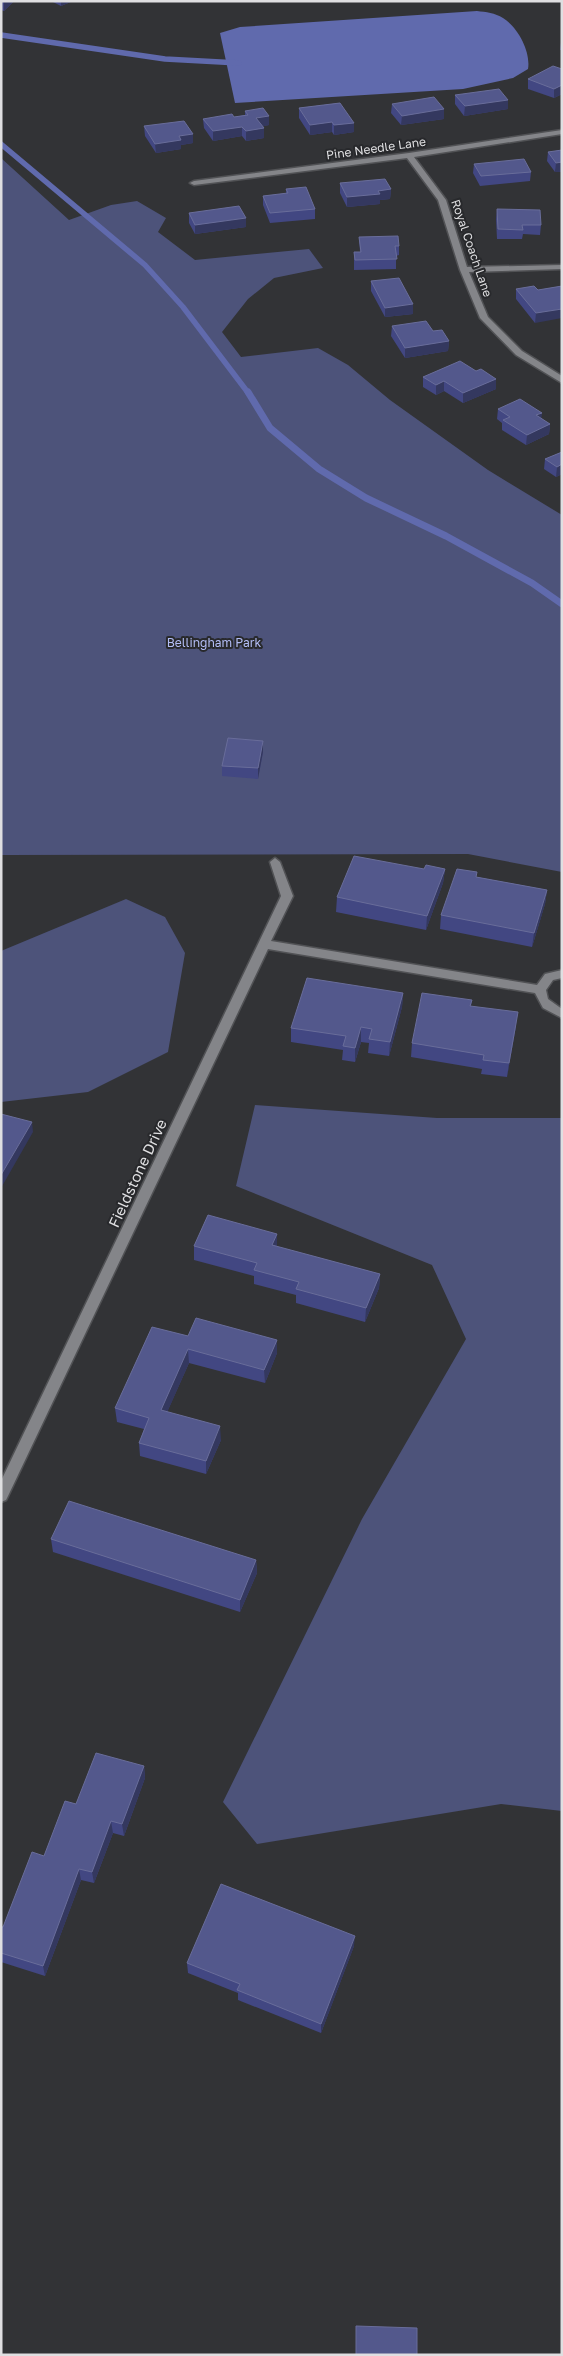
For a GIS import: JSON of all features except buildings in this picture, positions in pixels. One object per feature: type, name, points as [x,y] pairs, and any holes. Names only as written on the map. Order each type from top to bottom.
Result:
[{"type":"street","name":"Pine Needle Lane","points":[[194,183],[409,155],[562,132]]},
{"type":"street","name":"Royal Coach Lane","points":[[409,155],[442,200],[464,270],[484,318],[519,353],[562,380]]},
{"type":"street","points":[[464,270],[562,267]]},
{"type":"street","name":"Fieldstone Drive","points":[[1,1496],[287,896],[275,862]]},
{"type":"street","points":[[264,944],[540,990]]},
{"type":"street","points":[[540,990],[549,978],[562,974]]},
{"type":"street","points":[[540,990],[544,1003],[562,1014]]},
{"type":"green space","name":"Bellingham Park","points":[[1,158],[69,220],[111,205],[137,201],[166,218],[158,232],[195,260],[309,249],[323,268],[274,278],[248,299],[222,332],[241,357],[318,348],[348,365],[390,400],[488,470],[562,515],[562,872],[468,854],[1,855]]},
{"type":"green space","points":[[126,899],[165,917],[185,953],[168,1052],[88,1092],[1,1102],[1,951]]},
{"type":"green space","points":[[255,1105],[437,1118],[562,1118],[562,1811],[501,1804],[257,1844],[223,1802],[362,1519],[466,1339],[432,1265],[236,1186]]},
{"type":"shaded area","points":[[477,11],[500,16],[514,27],[525,48],[528,69],[513,78],[463,89],[235,103],[220,33],[240,27]]},
{"type":"waterway","points":[[1,35],[165,59],[239,63]]},
{"type":"waterway","points":[[1,144],[145,265],[183,307],[249,394]]},
{"type":"waterway","points":[[248,392],[270,428],[319,469],[366,498],[446,536],[532,583],[562,604]]}]
